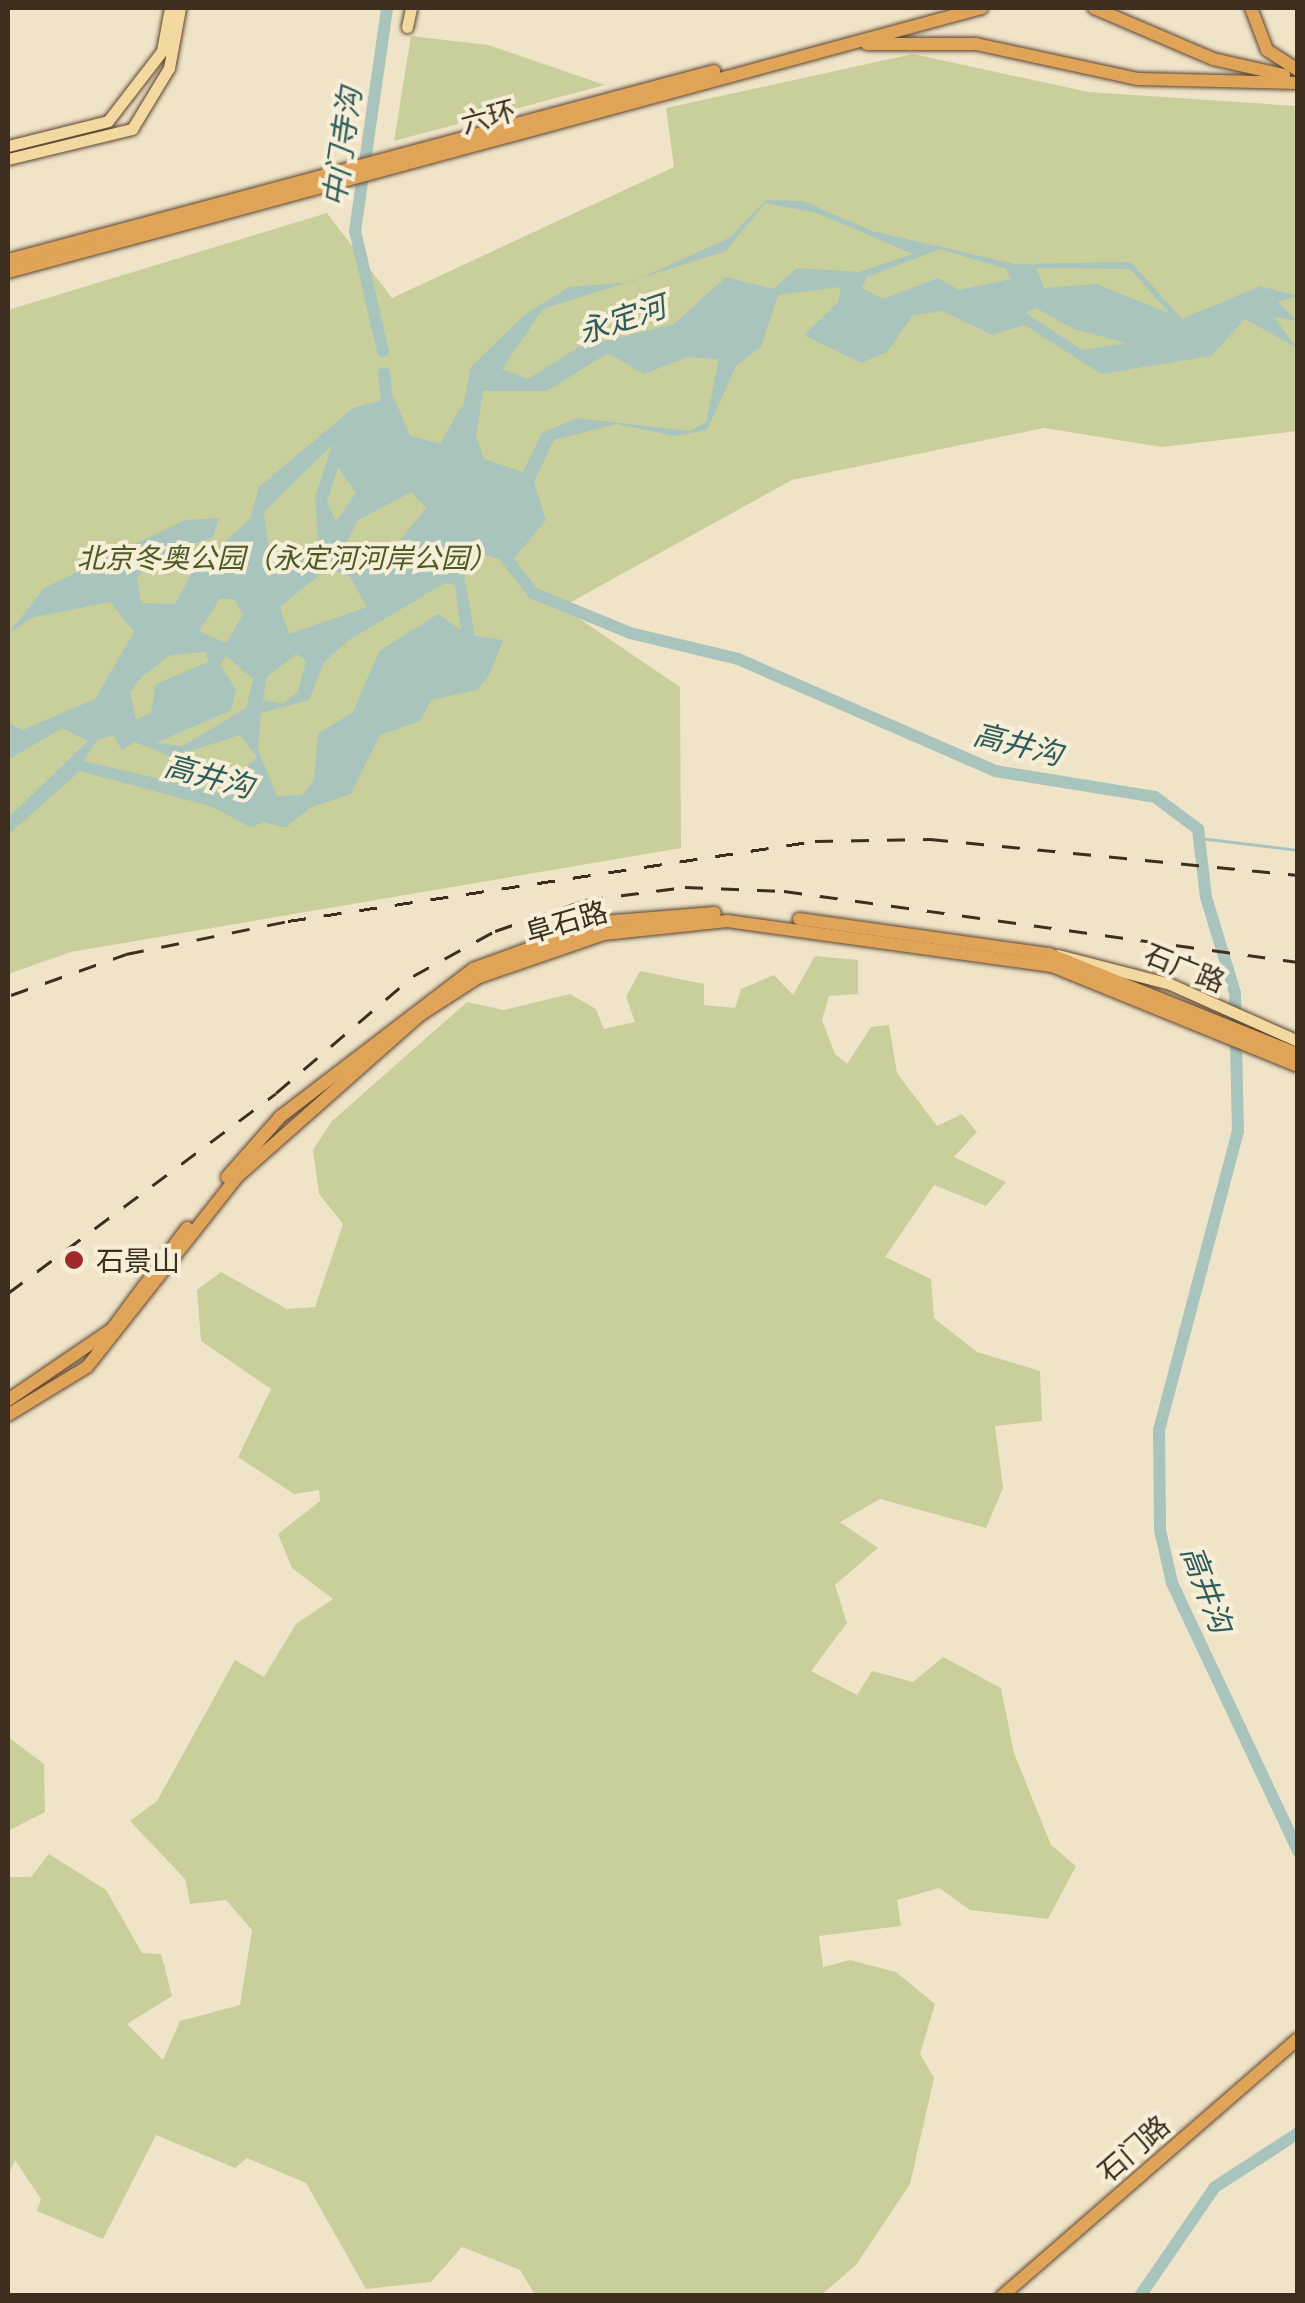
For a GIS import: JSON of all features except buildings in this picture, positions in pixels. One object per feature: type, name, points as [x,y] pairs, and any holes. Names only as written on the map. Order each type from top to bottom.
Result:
[{"type":"highway","name":"六环","points":[[393,162],[953,8]]},
{"type":"highway","name":"六环","points":[[8,260],[982,8]]},
{"type":"highway","points":[[1094,8],[1213,59],[1298,81]]},
{"type":"highway","points":[[1111,8],[1215,52],[1298,70]]},
{"type":"highway","points":[[1251,8],[1267,50],[1298,70]]},
{"type":"highway","points":[[839,45],[976,44],[1088,74],[1298,81]]},
{"type":"highway","name":"六环","points":[[8,272],[318,180]]},
{"type":"highway","name":"阜石路","points":[[8,1400],[112,1329],[281,1116],[414,1007],[532,941],[692,912],[845,922],[1049,954],[1298,1054]]},
{"type":"highway","name":"阜石路","points":[[8,1415],[87,1368],[238,1176],[420,1014],[479,978],[604,934],[727,921],[1052,966],[1298,1066]]},
{"type":"highway","name":"石门路","points":[[1002,2296],[1298,2039]]},
{"type":"highway","name":"石门路","points":[[1015,2296],[1298,2050]]},
{"type":"main road","points":[[8,146],[108,121],[162,51],[170,8]]},
{"type":"main road","points":[[8,158],[132,128],[169,68],[180,8]]},
{"type":"main road","points":[[407,27],[411,8]]},
{"type":"main road","name":"石广路","points":[[1049,954],[1170,984],[1298,1041]]},
{"type":"green space","points":[[411,36],[488,45],[605,85],[394,141]]},
{"type":"green space","name":"北京冬奥公园（永定河河岸公园）","points":[[913,54],[1089,92],[1297,106],[1297,431],[1162,447],[1044,428],[792,480],[562,607],[680,687],[681,848],[71,952],[8,974],[8,310],[327,213],[392,298],[674,167],[666,108]]},
{"type":"green space","points":[[815,956],[858,960],[858,994],[829,996],[822,1020],[835,1054],[847,1064],[871,1027],[889,1025],[897,1073],[937,1126],[962,1114],[977,1132],[954,1157],[1006,1182],[986,1206],[934,1185],[885,1257],[931,1279],[934,1318],[977,1352],[1040,1371],[1042,1421],[995,1426],[1003,1488],[986,1528],[880,1499],[840,1522],[878,1548],[835,1585],[847,1623],[811,1671],[857,1695],[872,1671],[913,1682],[943,1657],[1001,1688],[1014,1753],[1051,1845],[1076,1866],[1048,1919],[970,1910],[939,1888],[897,1900],[901,1926],[819,1936],[823,1967],[850,1960],[896,1972],[935,2004],[920,2054],[934,2078],[910,2184],[856,2265],[820,2296],[535,2295],[520,2270],[462,2247],[431,2282],[366,2289],[306,2183],[247,2158],[235,2168],[156,2135],[103,2239],[37,2211],[41,2199],[15,2160],[8,2176],[8,1877],[31,1877],[49,1854],[106,1890],[142,1953],[161,1954],[172,1996],[127,2024],[163,2060],[180,2021],[240,2005],[252,1930],[226,1900],[190,1904],[185,1879],[130,1821],[157,1801],[235,1660],[264,1677],[296,1624],[333,1599],[292,1568],[278,1534],[320,1501],[319,1490],[294,1494],[238,1457],[271,1389],[201,1341],[197,1290],[221,1272],[287,1309],[315,1307],[343,1224],[319,1194],[313,1150],[332,1121],[467,1002],[504,1010],[570,994],[596,1009],[604,1029],[635,1022],[626,997],[640,971],[704,984],[704,1005],[735,1008],[741,989],[774,975],[793,995]]},
{"type":"green space","points":[[8,1737],[44,1764],[45,1812],[8,1831]]},
{"type":"water","points":[[766,200],[804,201],[872,231],[1015,264],[1131,262],[1182,319],[1260,286],[1297,296],[1278,302],[1297,321],[1274,317],[1297,348],[1245,319],[1211,356],[1101,374],[1025,325],[992,335],[943,311],[913,315],[887,352],[861,363],[804,335],[838,302],[841,287],[778,295],[761,347],[736,366],[707,430],[674,436],[617,424],[554,440],[534,482],[546,520],[510,563],[474,551],[463,569],[475,636],[503,640],[489,676],[477,690],[431,700],[420,721],[380,735],[351,794],[250,827],[213,807],[80,771],[8,835],[8,818],[88,741],[62,728],[8,760],[8,723],[23,730],[95,699],[134,632],[110,602],[31,618],[8,634],[44,588],[185,520],[219,518],[213,537],[150,560],[137,579],[141,603],[175,604],[194,569],[250,519],[259,487],[353,408],[394,397],[410,436],[442,444],[458,431],[471,367],[524,315],[569,287],[627,282],[543,309],[502,369],[528,379],[577,348],[674,324],[726,277],[773,289],[797,268],[859,272],[913,254],[817,213],[765,203],[726,251],[641,278],[729,238]],"holes":[[[940,249],[1006,269],[1011,279],[959,290],[938,278],[883,299],[862,288],[867,277]],[[1036,268],[1130,269],[1170,314],[1097,284],[1044,288]],[[1036,308],[1074,329],[1127,343],[1082,350],[1026,313]],[[608,353],[644,374],[688,357],[719,359],[706,422],[690,431],[577,418],[542,433],[523,472],[484,459],[476,436],[483,391],[547,391]],[[332,445],[315,497],[318,538],[295,568],[268,543],[264,512]],[[338,467],[356,493],[336,521],[327,502]],[[411,492],[426,508],[378,568],[342,553],[357,521]],[[328,568],[350,577],[367,607],[289,634],[280,607]],[[445,583],[455,585],[461,630],[438,614],[379,651],[353,712],[318,734],[314,780],[302,795],[277,796],[258,750],[261,713],[309,700],[324,662],[349,640]],[[220,599],[234,599],[243,614],[226,643],[199,631]],[[206,652],[208,662],[156,684],[151,712],[136,720],[130,692],[170,655]],[[296,654],[306,661],[298,691],[283,704],[263,700],[267,677]],[[226,656],[253,679],[246,708],[183,746],[156,743],[231,710],[236,689],[220,665]],[[240,735],[257,757],[220,793],[83,761],[98,739],[113,736],[122,750],[135,742],[172,757]]]},
{"type":"waterway","name":"中门寺沟","points":[[383,351],[355,231],[387,8]]},
{"type":"waterway","name":"中门寺沟","points":[[384,373],[388,410]]},
{"type":"waterway","name":"永定河","points":[[443,451],[465,412]]},
{"type":"waterway","name":"高井沟","points":[[500,550],[533,593],[630,633],[738,659],[995,771],[1155,797],[1198,829],[1206,897],[1235,993],[1238,1131],[1159,1429],[1160,1530],[1172,1583],[1298,1851]]},
{"type":"waterway","name":"高井沟","points":[[264,816],[284,821],[303,806]]},
{"type":"waterway","points":[[1200,838],[1298,850]]},
{"type":"waterway","points":[[1140,2296],[1215,2187],[1298,2133]]},
{"type":"railway","points":[[11,995],[126,954],[288,921],[815,841],[930,839],[1298,875]]},
{"type":"railway","points":[[8,1293],[276,1093],[413,976],[495,931],[585,900],[685,887],[784,891],[1298,962]]},
{"type":"place","name":"石景山","points":[[74,1260]]}]
